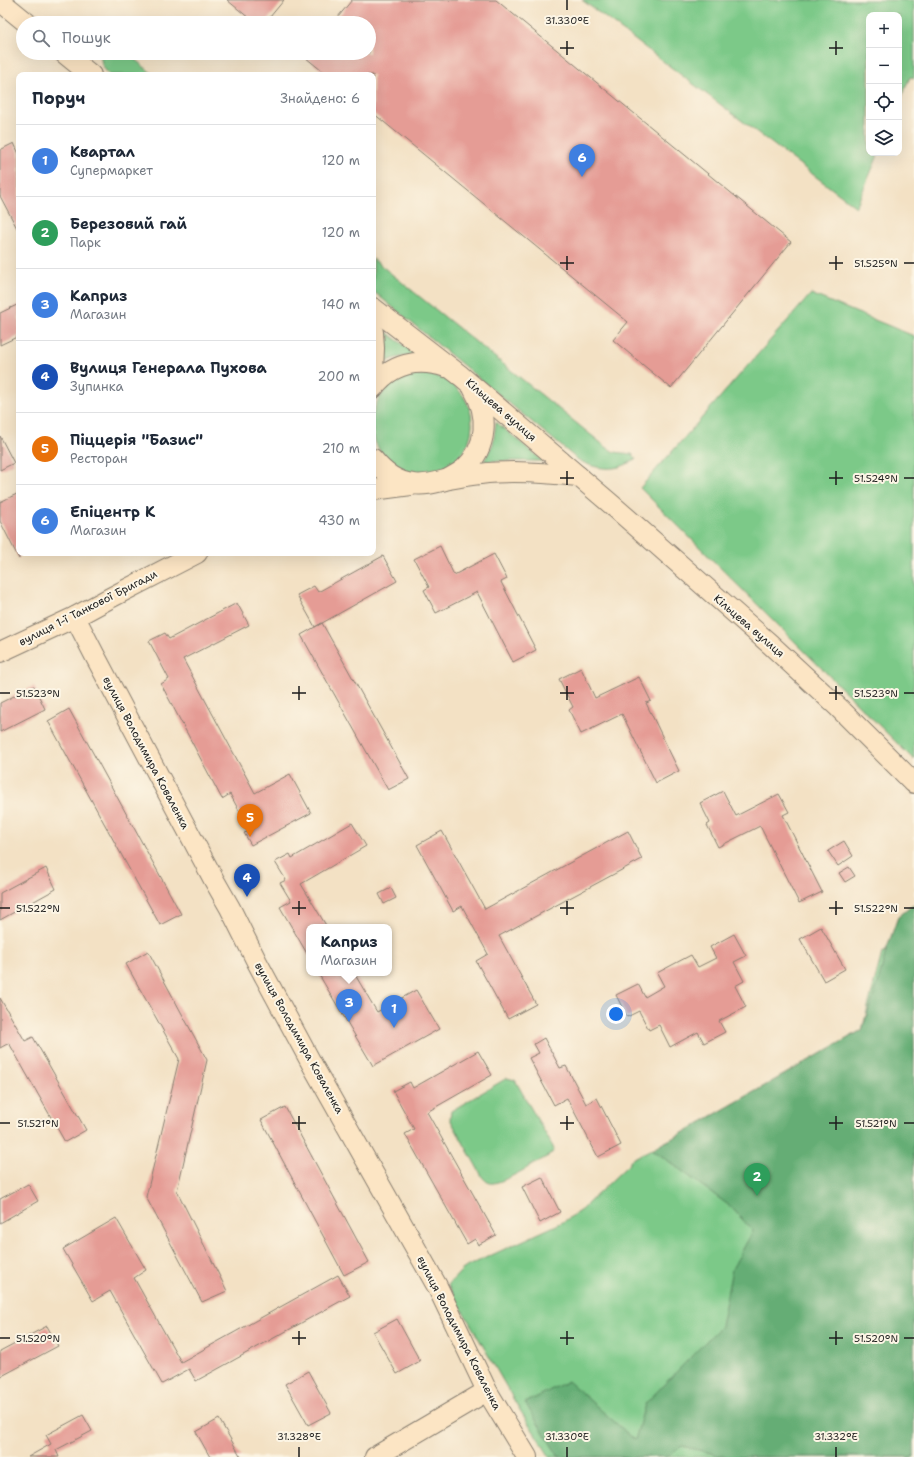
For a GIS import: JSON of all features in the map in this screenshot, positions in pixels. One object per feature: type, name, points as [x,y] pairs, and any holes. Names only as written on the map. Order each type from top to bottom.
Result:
[{"type":"main road","points":[[0,1],[18,16]]},
{"type":"main road","points":[[73,60],[87,72]]},
{"type":"main road","name":"Кільцева вулиця","points":[[376,310],[461,376],[611,504],[770,644],[838,707],[914,783]]},
{"type":"main road","name":"Кільцева вулиця","points":[[376,384],[391,371],[404,365],[419,362],[434,363],[448,368],[461,376],[473,389],[481,405],[484,422],[482,440],[475,456],[463,470],[448,480]]},
{"type":"main road","name":"Кільцева вулиця","points":[[376,463],[380,468],[396,479],[414,484],[431,484],[481,474],[542,472],[578,476]]},
{"type":"main road","points":[[376,490],[414,484]]},
{"type":"main road","name":"вулиця 1-ї Танкової Бригади","points":[[0,652],[75,617],[191,556]]},
{"type":"main road","name":"вулиця Володимира Коваленка","points":[[75,617],[230,908],[290,1025],[438,1286],[487,1391],[527,1457]]},
{"type":"main road","points":[[375,1457],[487,1391]]},
{"type":"green space","points":[[582,0],[914,0],[914,78],[910,77],[902,97],[902,12],[866,12],[866,156],[878,156],[856,207]]},
{"type":"green space","points":[[101,60],[136,60],[150,72],[107,72],[102,65]]},
{"type":"green space","points":[[376,261],[606,447],[614,452],[632,454],[636,458],[629,463],[615,468],[591,466],[577,459],[376,293]]},
{"type":"green space","points":[[811,294],[914,336],[914,760],[640,488]]},
{"type":"green space","points":[[382,329],[416,354],[396,358],[381,364]]},
{"type":"green space","points":[[422,374],[441,377],[458,388],[469,405],[472,424],[469,443],[458,460],[441,471],[422,474],[403,471],[386,460],[376,445],[376,403],[386,388],[403,377]]},
{"type":"green space","points":[[496,422],[543,461],[484,461],[493,444]]},
{"type":"green space","points":[[914,904],[914,1457],[726,1457],[682,1446],[667,1457],[559,1457],[525,1403],[568,1381],[635,1440],[645,1404],[721,1326],[732,1269],[753,1231],[731,1207],[652,1149],[862,1030],[898,917]]},
{"type":"green space","points":[[898,917],[914,1457],[550,1457],[518,1407],[448,1285],[462,1270],[468,1266],[563,1222],[581,1210],[628,1165],[632,1159],[679,1135],[862,1030],[882,953],[886,951]]},
{"type":"green space","points":[[507,1078],[515,1080],[554,1150],[550,1155],[514,1175],[500,1182],[491,1183],[483,1178],[450,1119],[451,1111]]},
{"type":"building","points":[[227,0],[284,0],[271,16],[246,16]]},
{"type":"building","points":[[352,0],[496,0],[791,242],[671,388],[613,340],[628,322],[376,115],[376,72],[323,72],[309,60],[376,60],[376,16],[339,16]]},
{"type":"building","points":[[14,143],[16,147],[16,226],[0,196],[0,150]]},
{"type":"building","points":[[16,305],[16,337],[0,345],[0,313]]},
{"type":"building","points":[[0,436],[14,463],[0,470]]},
{"type":"building","points":[[16,494],[16,553],[0,521],[0,502]]},
{"type":"building","points":[[440,546],[454,575],[494,554],[507,579],[501,582],[536,650],[513,662],[477,592],[436,613],[424,590],[429,587],[414,559]]},
{"type":"building","points":[[383,556],[397,581],[315,627],[297,595],[314,586],[318,592]]},
{"type":"building","points":[[237,603],[249,625],[183,659],[255,793],[290,774],[311,813],[251,845],[244,833],[250,831],[230,794],[222,799],[161,684],[169,679],[149,641],[165,633],[169,639]]},
{"type":"building","points":[[322,623],[409,779],[388,790],[301,635]]},
{"type":"building","points":[[581,668],[595,698],[639,677],[651,701],[646,703],[679,771],[656,783],[622,714],[581,734],[569,710],[573,707],[559,679]]},
{"type":"building","points":[[34,686],[45,709],[0,732],[0,703]]},
{"type":"building","points":[[69,709],[181,914],[160,925],[48,721]]},
{"type":"building","points":[[723,791],[736,816],[779,794],[789,812],[783,815],[822,892],[799,903],[760,826],[718,847],[707,825],[710,823],[700,803]]},
{"type":"building","points":[[352,823],[366,846],[301,884],[325,924],[306,924],[306,952],[280,907],[291,901],[280,883],[286,880],[275,862],[290,854],[292,858]]},
{"type":"building","points":[[442,831],[485,909],[628,831],[642,859],[499,936],[536,1004],[508,1019],[476,961],[488,954],[462,906],[453,911],[417,845]]},
{"type":"building","points":[[844,841],[853,856],[838,866],[828,851]]},
{"type":"building","points":[[849,867],[855,876],[845,882],[839,873]]},
{"type":"building","points":[[46,868],[56,889],[0,920],[0,893]]},
{"type":"building","points":[[391,888],[396,898],[384,904],[379,894]]},
{"type":"building","points":[[821,927],[845,969],[824,981],[800,939]]},
{"type":"building","points":[[734,934],[746,956],[734,962],[744,981],[735,986],[746,1007],[719,1021],[725,1032],[704,1043],[698,1032],[670,1047],[659,1025],[649,1030],[639,1011],[627,1017],[616,995],[638,984],[645,997],[664,986],[657,973],[691,955],[698,967],[716,958],[710,947]]},
{"type":"building","points":[[148,951],[207,1060],[177,1191],[227,1291],[202,1302],[146,1197],[179,1059],[126,964]]},
{"type":"building","points":[[320,976],[356,976],[377,1012],[416,990],[439,1029],[373,1066]]},
{"type":"building","points":[[0,998],[25,1041],[33,1037],[86,1130],[65,1142],[9,1043],[0,1048]]},
{"type":"building","points":[[544,1038],[560,1068],[566,1066],[586,1104],[597,1098],[621,1145],[598,1157],[567,1098],[554,1105],[529,1058],[539,1053],[534,1044]]},
{"type":"building","points":[[478,1051],[492,1075],[427,1112],[496,1235],[478,1245],[475,1239],[467,1244],[405,1134],[414,1129],[393,1091],[410,1082],[413,1088]]},
{"type":"building","points":[[285,1107],[369,1262],[344,1275],[261,1120]]},
{"type":"building","points":[[542,1177],[560,1212],[540,1223],[522,1187]]},
{"type":"building","points":[[28,1184],[38,1201],[0,1223],[0,1199]]},
{"type":"building","points":[[116,1218],[146,1270],[134,1278],[181,1362],[338,1275],[350,1296],[196,1381],[189,1369],[162,1384],[110,1291],[93,1301],[63,1249]]},
{"type":"building","points":[[397,1319],[420,1361],[397,1374],[373,1332]]},
{"type":"building","points":[[47,1326],[58,1346],[0,1377],[0,1351]]},
{"type":"building","points":[[308,1371],[331,1413],[308,1425],[285,1384]]},
{"type":"building","points":[[83,1415],[92,1431],[56,1450],[59,1457],[28,1457],[51,1444],[46,1435]]},
{"type":"building","points":[[219,1419],[241,1457],[210,1457],[196,1432]]},
{"type":"place","name":"Епіцентр К","points":[[582,177]]},
{"type":"place","name":"Піццерія \"Базис\"","points":[[250,837]]},
{"type":"place","name":"Вулиця Генерала Пухова","points":[[247,897]]},
{"type":"place","name":"Каприз","points":[[349,1022]]},
{"type":"place","name":"Квартал","points":[[394,1028]]},
{"type":"place","name":"Березовий гай","points":[[757,1196]]}]
